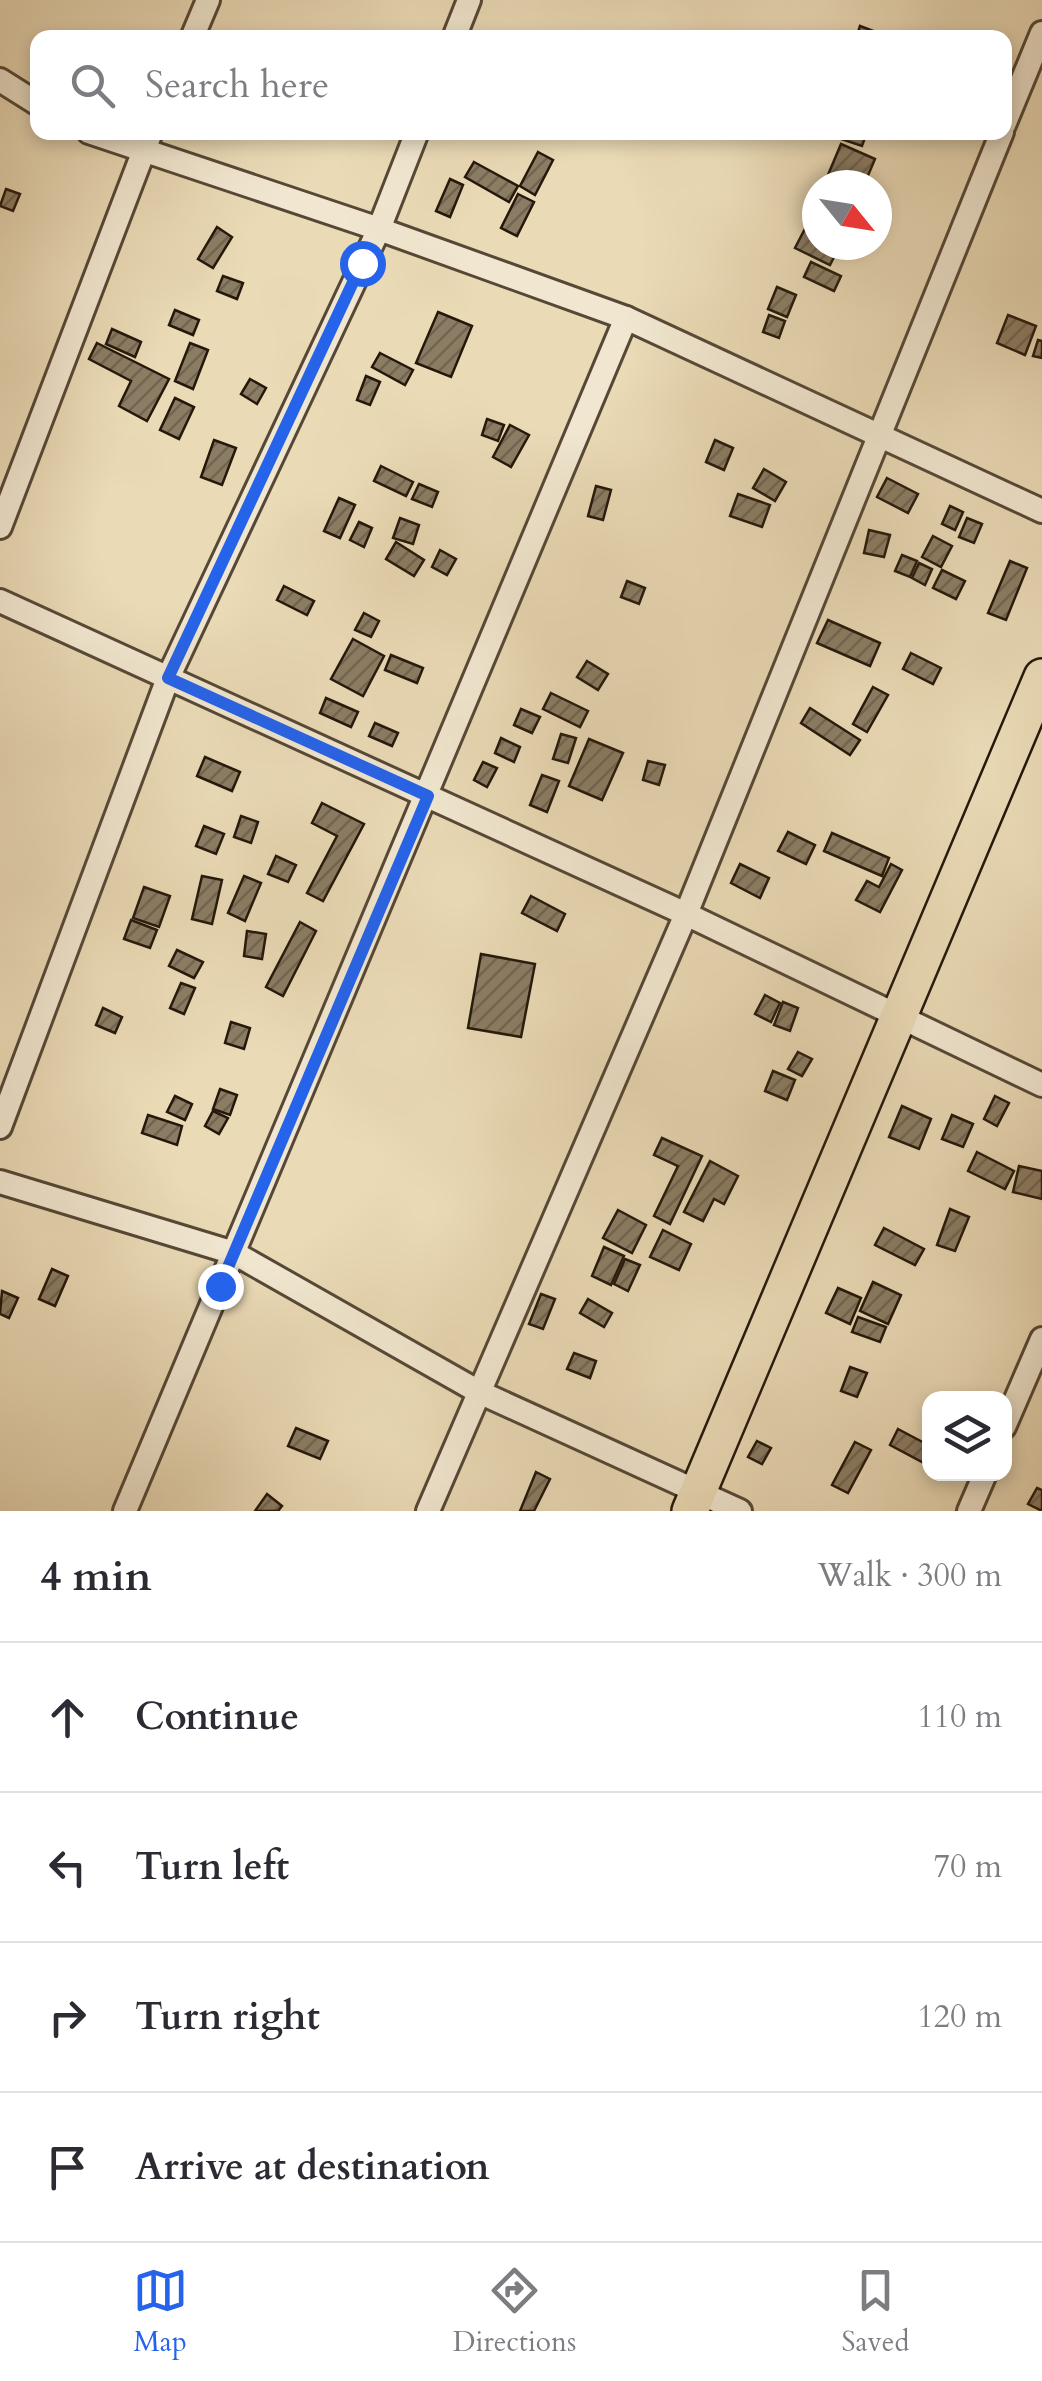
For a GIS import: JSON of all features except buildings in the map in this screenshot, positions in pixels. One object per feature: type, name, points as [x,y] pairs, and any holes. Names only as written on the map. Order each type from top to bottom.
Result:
[{"type":"main road","points":[[694,1502],[1042,677]]},
{"type":"street","points":[[195,30],[208,0]]},
{"type":"street","points":[[457,30],[469,0]]},
{"type":"street","points":[[1012,106],[1042,32]]},
{"type":"street","points":[[0,80],[30,99]]},
{"type":"street","points":[[0,1127],[168,678],[379,229],[414,140]]},
{"type":"street","points":[[428,1511],[686,914],[999,140]]},
{"type":"street","points":[[0,527],[147,141],[626,318],[1042,511]]},
{"type":"street","points":[[124,1511],[626,318]]},
{"type":"street","points":[[0,601],[686,914],[1042,1085]]},
{"type":"street","points":[[0,1182],[234,1253],[480,1392],[694,1502],[740,1511]]},
{"type":"street","points":[[1012,1408],[1042,1339]]},
{"type":"street","points":[[969,1511],[982,1481]]},
{"type":"route","points":[[220,1286],[428,796],[168,678],[362,263]]}]
